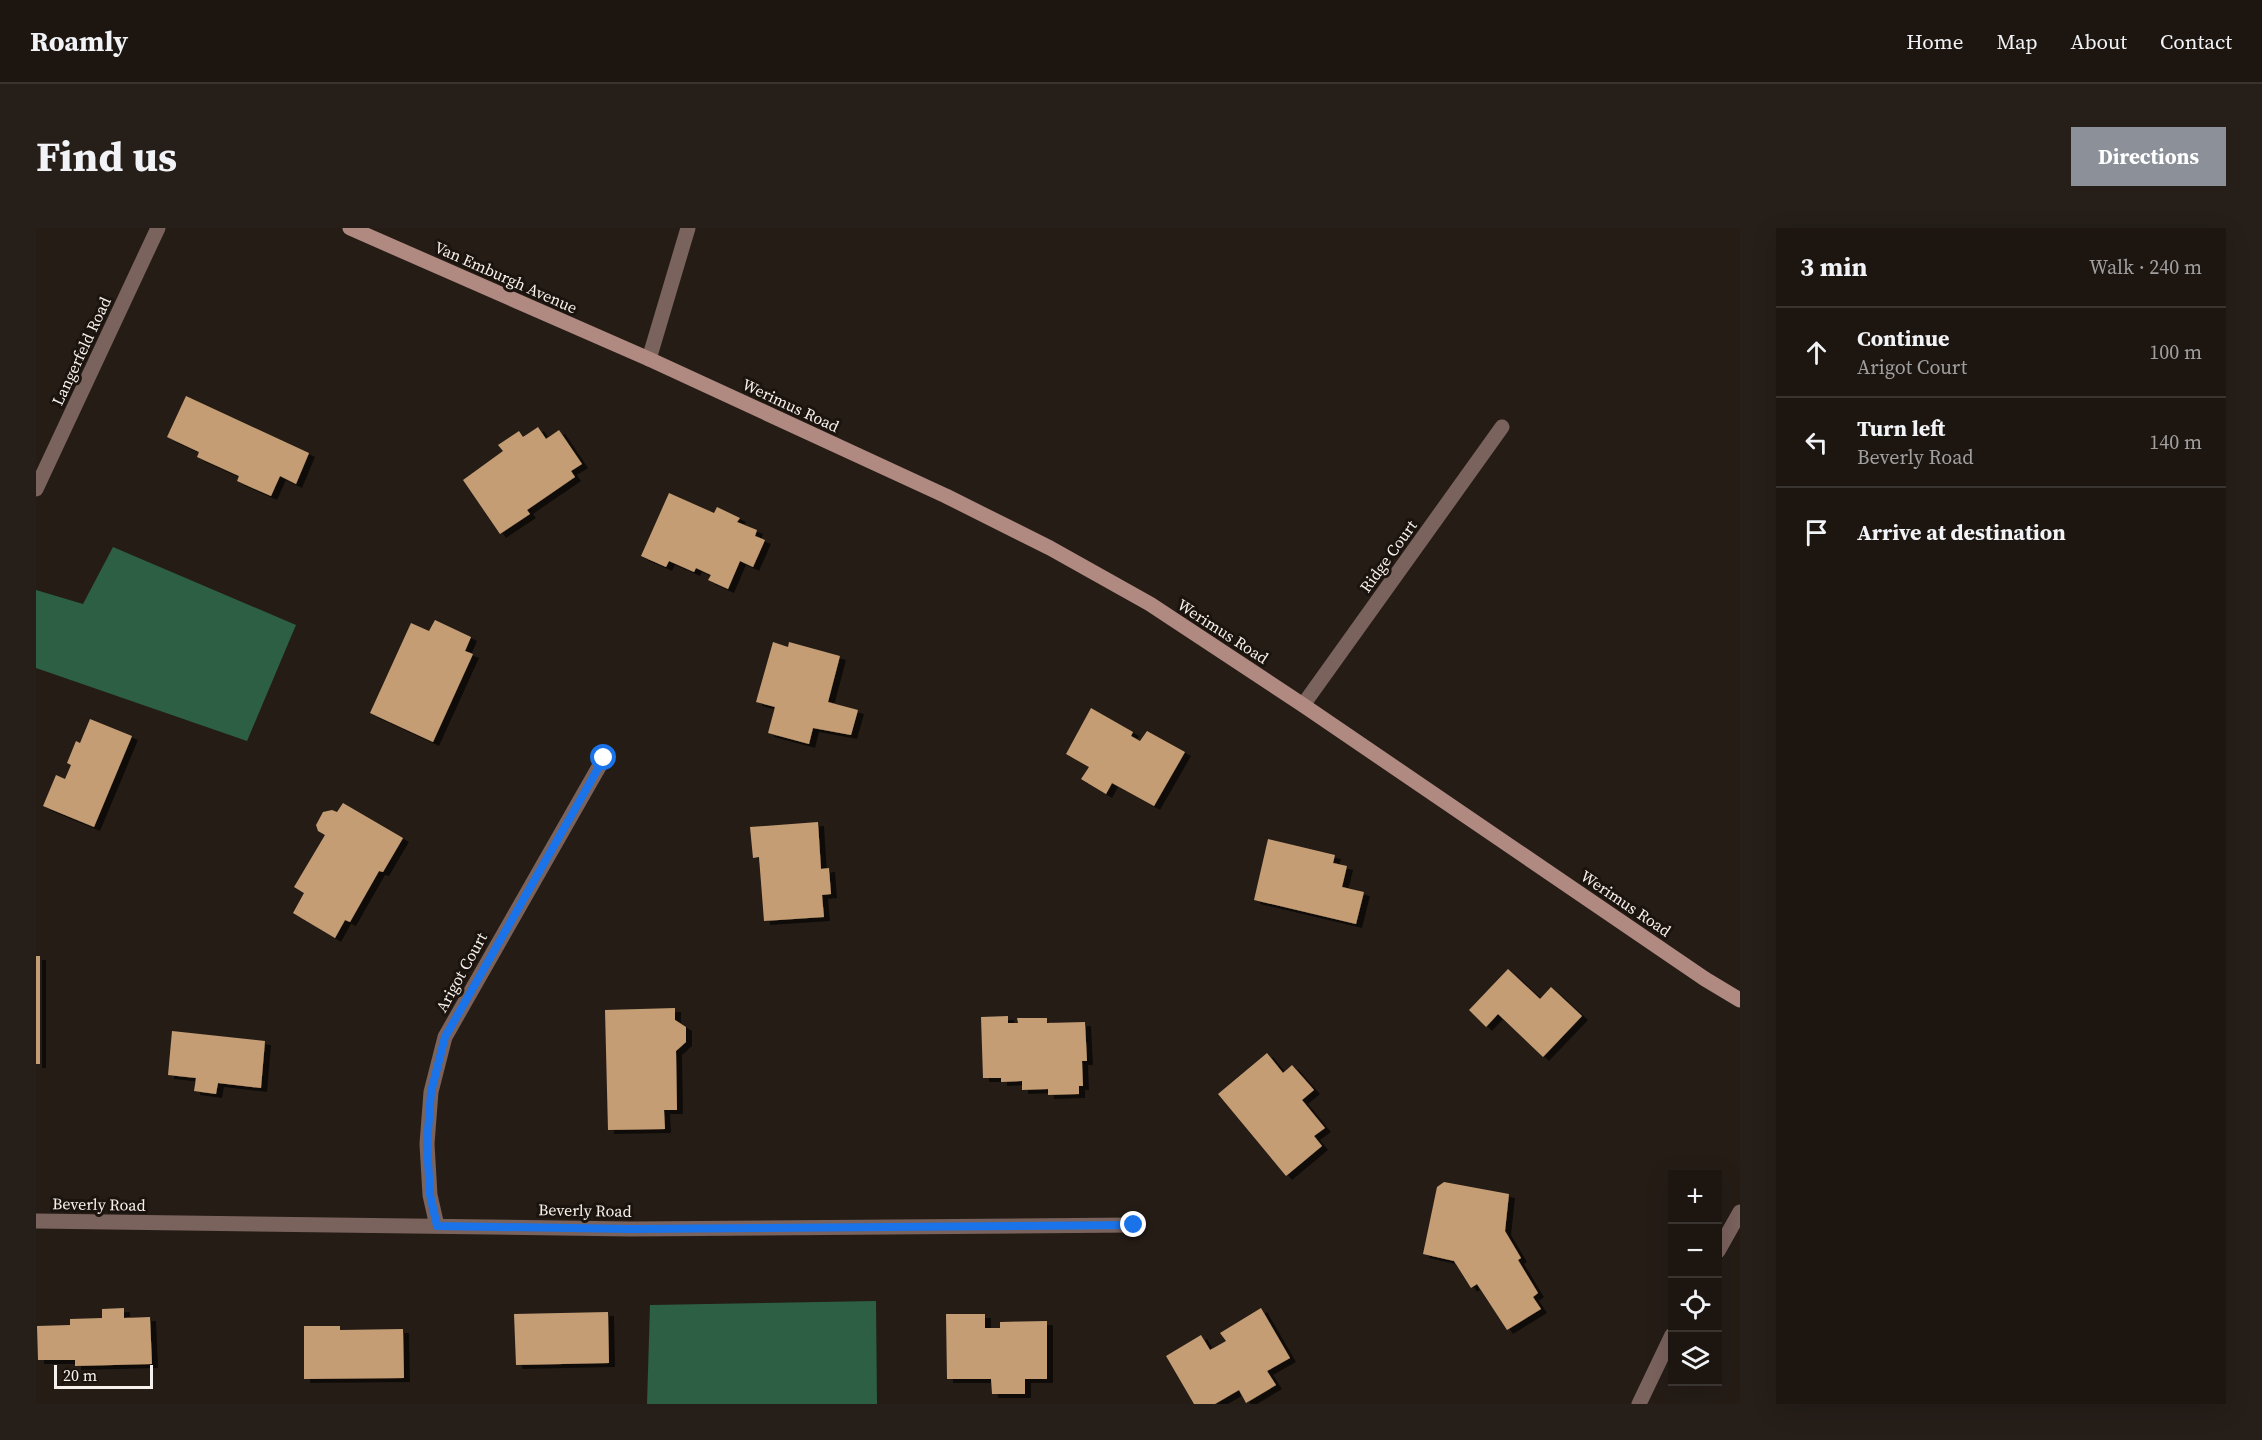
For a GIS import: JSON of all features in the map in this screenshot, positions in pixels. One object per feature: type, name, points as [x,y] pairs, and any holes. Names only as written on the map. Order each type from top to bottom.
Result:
[{"type":"main road","name":"Van Emburgh Avenue","points":[[350,228],[649,359]]},
{"type":"main road","name":"Werimus Road","points":[[649,359],[946,496],[1050,548],[1150,604],[1303,705],[1705,979],[1740,1000]]},
{"type":"street","name":"Langerfeld Road","points":[[36,489],[158,228]]},
{"type":"street","points":[[649,359],[688,228]]},
{"type":"street","name":"Ridge Court","points":[[1303,705],[1502,427]]},
{"type":"street","name":"Arigot Court","points":[[437,1226],[430,1195],[427,1144],[431,1092],[445,1037],[604,758]]},
{"type":"street","points":[[1722,1244],[1740,1212]]},
{"type":"street","name":"Beverly Road","points":[[36,1221],[631,1229],[1134,1225]]},
{"type":"street","points":[[1639,1404],[1668,1343]]},
{"type":"green space","points":[[113,547],[296,625],[247,741],[36,668],[36,590],[83,604]]},
{"type":"green space","points":[[876,1301],[877,1404],[647,1404],[650,1305]]},
{"type":"building","points":[[186,396],[309,453],[296,484],[280,476],[271,496],[237,481],[239,476],[197,457],[199,452],[167,437]]},
{"type":"building","points":[[538,427],[546,439],[559,430],[582,464],[571,471],[575,477],[527,510],[530,514],[500,534],[463,480],[503,451],[498,445],[519,431],[523,437]]},
{"type":"building","points":[[669,493],[714,513],[717,507],[740,518],[737,522],[757,530],[755,536],[765,540],[753,567],[740,561],[728,589],[708,580],[711,575],[696,568],[694,572],[669,561],[666,567],[641,556]]},
{"type":"building","points":[[435,620],[471,637],[465,651],[473,654],[433,742],[370,713],[411,623],[429,631]]},
{"type":"building","points":[[773,642],[788,647],[789,642],[840,656],[828,702],[858,710],[851,735],[813,728],[809,744],[768,733],[775,707],[756,702]]},
{"type":"building","points":[[1091,708],[1133,732],[1131,736],[1140,741],[1147,731],[1185,752],[1154,806],[1112,783],[1106,794],[1081,779],[1089,767],[1066,754]]},
{"type":"building","points":[[90,719],[132,736],[94,827],[43,806],[56,775],[65,779],[71,765],[67,763],[76,741],[80,743]]},
{"type":"building","points":[[343,803],[403,838],[383,872],[379,871],[350,922],[345,920],[335,938],[293,913],[304,893],[294,887],[325,835],[318,831],[316,825],[323,812],[332,810],[337,812]]},
{"type":"building","points":[[818,822],[821,869],[829,868],[831,894],[822,895],[824,917],[764,921],[759,857],[753,858],[750,827]]},
{"type":"building","points":[[1268,839],[1335,855],[1333,863],[1347,866],[1342,887],[1364,892],[1356,924],[1254,900]]},
{"type":"building","points":[[36,956],[40,956],[40,1064],[36,1064]]},
{"type":"building","points":[[1508,969],[1540,999],[1551,987],[1582,1016],[1543,1057],[1498,1014],[1486,1027],[1469,1010]]},
{"type":"building","points":[[675,1008],[675,1020],[686,1027],[686,1042],[676,1051],[677,1110],[664,1110],[665,1129],[608,1130],[605,1010]]},
{"type":"building","points":[[1008,1016],[1008,1023],[1018,1023],[1017,1018],[1047,1018],[1047,1023],[1085,1022],[1087,1061],[1082,1061],[1083,1086],[1079,1086],[1079,1094],[1048,1095],[1048,1089],[1022,1090],[1022,1081],[1001,1082],[1001,1078],[983,1078],[981,1017]]},
{"type":"building","points":[[172,1031],[265,1041],[261,1088],[218,1083],[216,1094],[194,1091],[196,1078],[168,1075]]},
{"type":"building","points":[[1267,1053],[1283,1073],[1292,1065],[1314,1090],[1302,1100],[1325,1128],[1314,1136],[1322,1146],[1286,1176],[1218,1094]]},
{"type":"building","points":[[1444,1182],[1509,1194],[1505,1231],[1521,1258],[1518,1260],[1538,1293],[1533,1297],[1541,1309],[1507,1330],[1477,1284],[1471,1288],[1454,1261],[1423,1254],[1437,1187]]},
{"type":"building","points":[[124,1308],[124,1318],[150,1317],[152,1364],[75,1366],[75,1360],[38,1360],[37,1326],[70,1325],[70,1319],[102,1318],[102,1309]]},
{"type":"building","points":[[1261,1308],[1290,1358],[1267,1371],[1276,1385],[1246,1403],[1239,1390],[1215,1404],[1194,1404],[1166,1356],[1201,1335],[1210,1350],[1226,1341],[1220,1333]]},
{"type":"building","points":[[608,1312],[609,1363],[516,1365],[514,1314]]},
{"type":"building","points":[[946,1314],[985,1314],[985,1328],[1000,1328],[1000,1322],[1047,1321],[1047,1379],[1025,1379],[1025,1394],[992,1394],[991,1379],[947,1379]]},
{"type":"building","points":[[304,1326],[340,1326],[340,1330],[403,1329],[404,1378],[304,1379]]},
{"type":"route","points":[[604,758],[445,1037],[431,1092],[427,1144],[430,1195],[437,1226],[631,1229],[1134,1225]]}]
